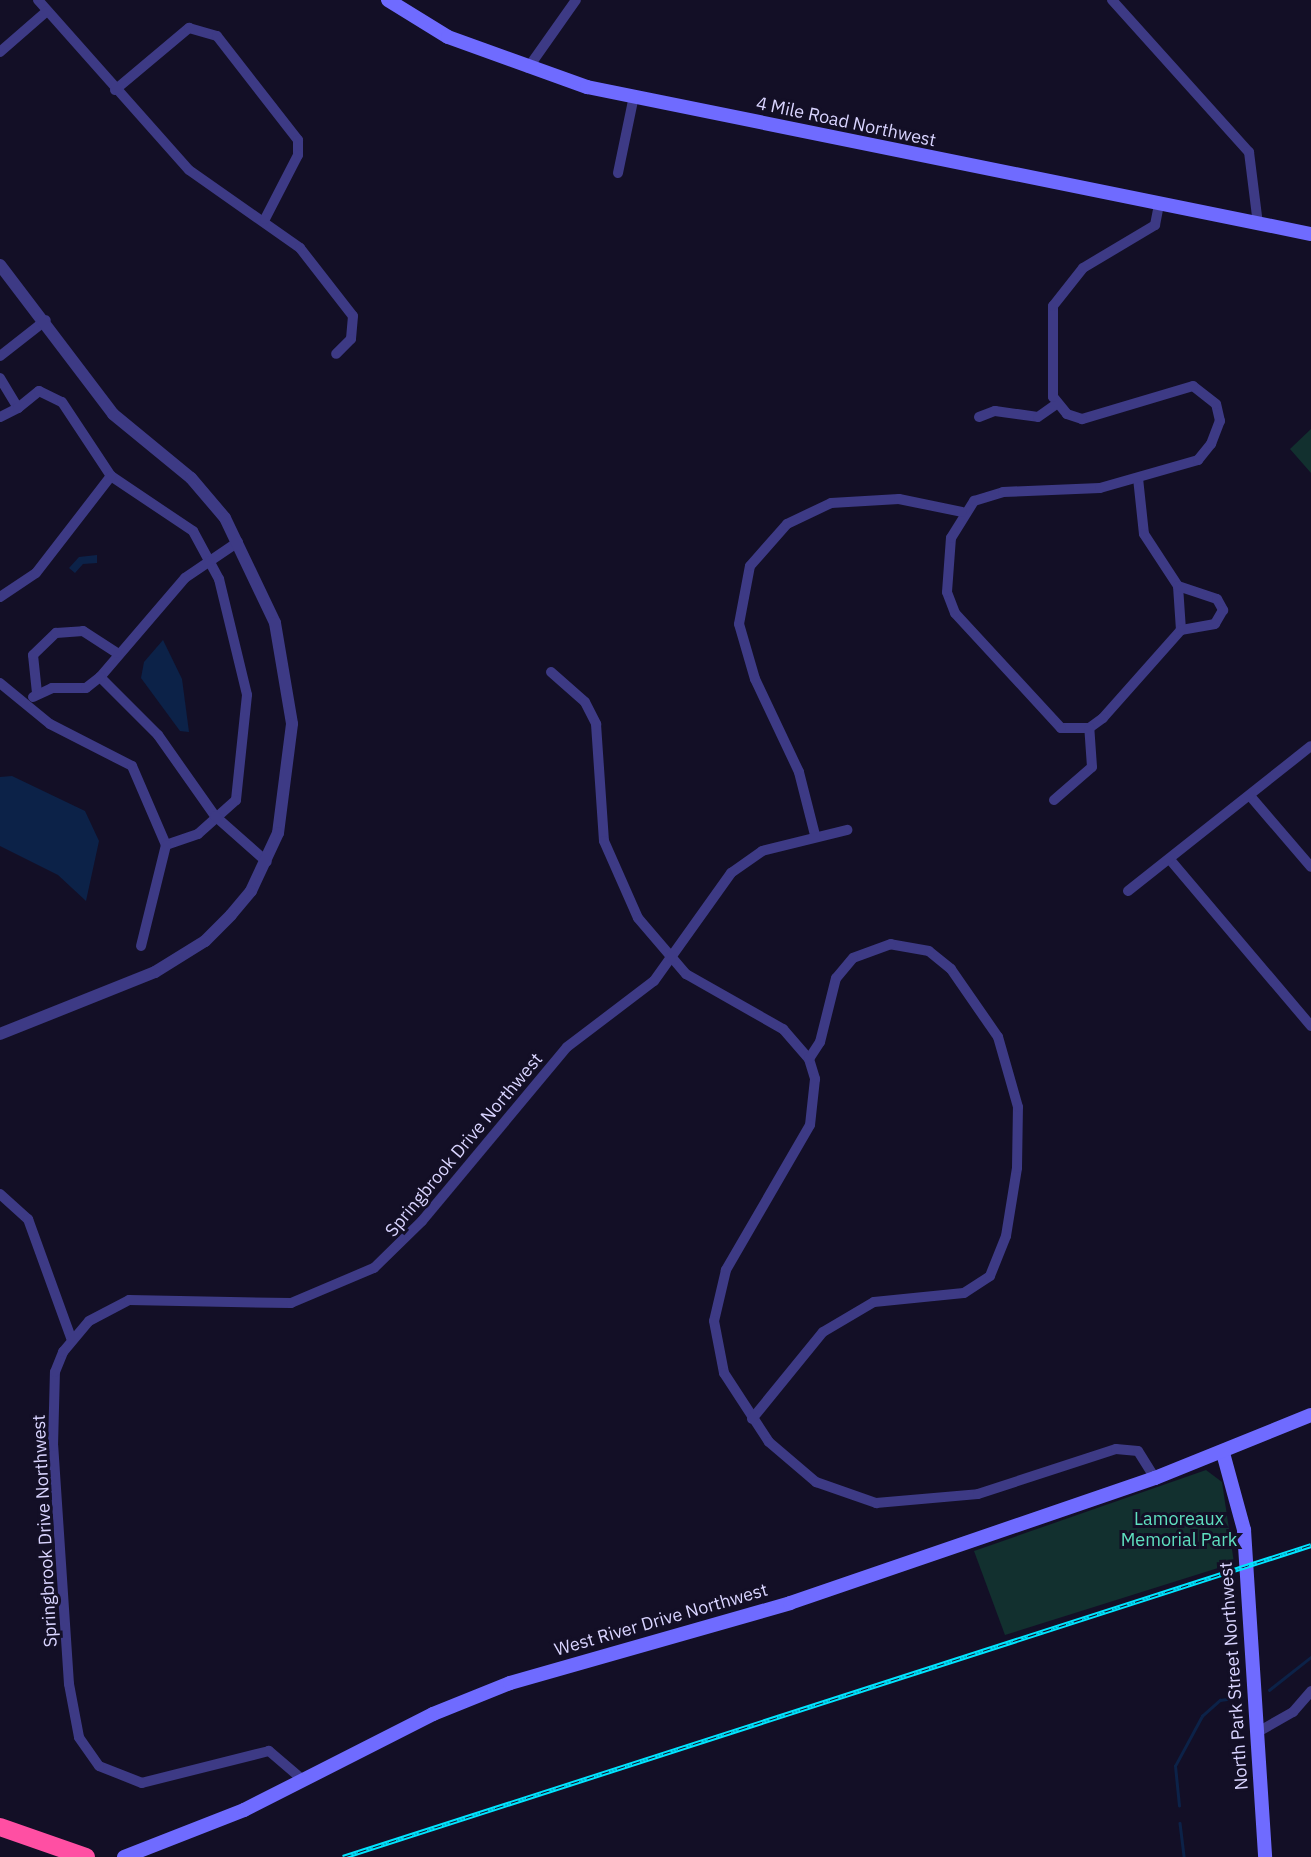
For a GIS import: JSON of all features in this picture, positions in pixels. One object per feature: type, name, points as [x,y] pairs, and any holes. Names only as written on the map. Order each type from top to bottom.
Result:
[{"type":"highway","points":[[0,1827],[86,1857]]},
{"type":"main road","name":"4 Mile Road Northwest","points":[[388,0],[448,37],[527,68],[634,96],[1311,234]]},
{"type":"main road","name":"West River Drive Northwest","points":[[124,1857],[303,1780],[510,1683],[790,1604],[1155,1478],[1223,1453],[1311,1415]]},
{"type":"main road","name":"North Park Street Northwest","points":[[1223,1453],[1244,1530],[1265,1857]]},
{"type":"street","points":[[38,0],[199,180],[265,219],[300,248],[350,309],[354,333],[336,354]]},
{"type":"street","points":[[527,68],[576,0]]},
{"type":"street","points":[[1112,0],[1249,152],[1258,225]]},
{"type":"street","points":[[0,52],[47,11]]},
{"type":"street","points":[[116,90],[189,28],[218,36],[298,140],[298,155],[265,219]]},
{"type":"street","points":[[618,173],[634,96]]},
{"type":"street","points":[[1055,405],[1053,306],[1083,268],[1154,225],[1159,205]]},
{"type":"street","points":[[0,265],[46,320],[113,414],[191,478],[238,542],[275,623],[288,673],[291,761],[267,862],[231,915],[180,958],[0,1034]]},
{"type":"street","points":[[0,356],[46,320]]},
{"type":"street","points":[[0,378],[18,408]]},
{"type":"street","points":[[1055,405],[1083,419],[1165,390],[1193,386],[1206,393],[1220,421],[1198,460],[1138,478],[1076,492],[1003,492],[974,501],[962,512],[946,574],[955,613],[1048,721],[1088,728]]},
{"type":"street","points":[[0,417],[18,408],[39,391],[62,402],[111,476],[193,531],[211,560],[247,695],[236,800],[198,834],[166,845]]},
{"type":"street","points":[[979,417],[995,411],[1038,417],[1055,405]]},
{"type":"street","points":[[0,597],[36,573],[111,476]]},
{"type":"street","points":[[1138,478],[1144,534],[1178,586],[1181,630]]},
{"type":"street","points":[[815,835],[799,772],[755,679],[739,624],[750,566],[787,524],[831,503],[899,499],[962,512]]},
{"type":"street","points":[[27,705],[37,693],[86,688],[100,677],[117,653],[185,578],[238,542]]},
{"type":"street","points":[[1054,800],[1092,767],[1088,728],[1181,630],[1215,624],[1223,610],[1217,600],[1178,586]]},
{"type":"street","points":[[37,693],[33,655],[56,633],[83,631],[117,653]]},
{"type":"street","points":[[551,672],[569,683],[596,724],[604,841],[616,879],[672,960],[710,990],[783,1029],[809,1059],[815,1079],[810,1125],[726,1269],[714,1321],[724,1373],[752,1419],[781,1454],[817,1482],[876,1503],[978,1494],[1116,1449],[1138,1451],[1155,1478]]},
{"type":"street","points":[[100,677],[158,735],[215,816],[267,862]]},
{"type":"street","points":[[0,683],[50,724],[132,766],[166,845],[141,946]]},
{"type":"street","points":[[1128,891],[1172,862],[1311,746]]},
{"type":"street","points":[[1251,797],[1311,867]]},
{"type":"street","name":"Springbrook Drive Northwest","points":[[303,1780],[269,1751],[165,1781],[135,1782],[99,1766],[79,1737],[69,1684],[53,1446],[55,1372],[71,1338],[113,1306],[144,1297],[291,1303],[374,1268],[422,1222],[567,1047],[672,960],[746,859],[815,835],[847,830]]},
{"type":"street","points":[[1172,862],[1310,1023]]},
{"type":"street","points":[[752,1419],[822,1332],[874,1302],[964,1293],[990,1276],[1006,1236],[1017,1168],[1018,1107],[998,1037],[951,969],[929,951],[891,944],[853,958],[836,978],[820,1042],[809,1059]]},
{"type":"street","points":[[0,1194],[28,1219],[71,1338]]},
{"type":"street","points":[[1256,1733],[1293,1712],[1311,1692]]},
{"type":"green space","points":[[1311,429],[1311,473],[1290,449]]},
{"type":"green space","name":"Lamoreaux Memorial Park","points":[[1206,1470],[1222,1482],[1234,1563],[1005,1635],[974,1551]]},
{"type":"water","points":[[97,555],[97,563],[83,564],[75,573],[69,568],[79,557]]},
{"type":"water","points":[[163,640],[182,679],[189,732],[180,731],[141,678],[144,662]]},
{"type":"water","points":[[12,776],[85,811],[99,841],[86,901],[58,875],[0,846],[0,777]]},
{"type":"waterway","points":[[1269,1690],[1311,1657]]},
{"type":"waterway","points":[[1179,1806],[1175,1766],[1202,1716],[1220,1700],[1242,1697]]},
{"type":"waterway","points":[[1180,1823],[1184,1857]]},
{"type":"railway","points":[[343,1857],[1311,1545]]}]
